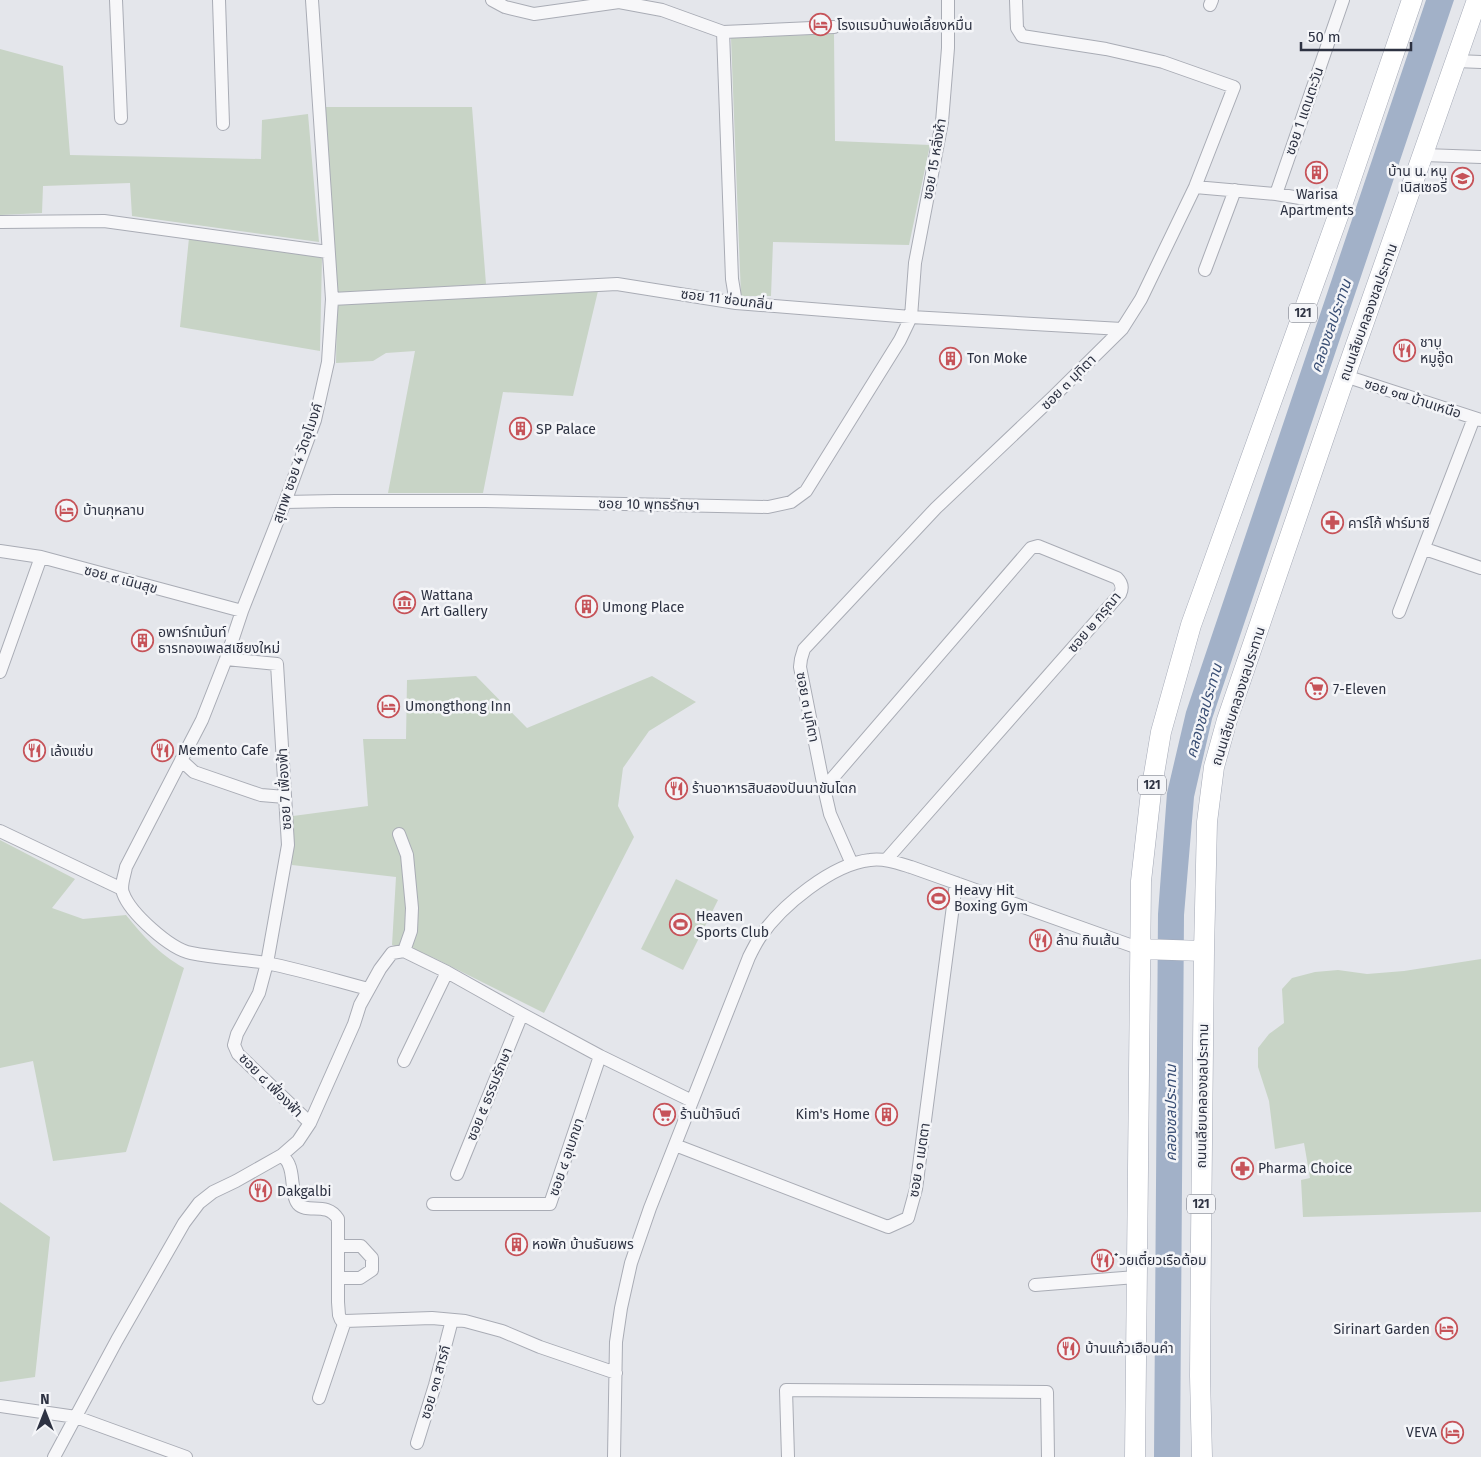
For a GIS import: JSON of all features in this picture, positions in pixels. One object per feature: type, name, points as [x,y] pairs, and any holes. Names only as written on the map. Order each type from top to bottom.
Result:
[{"type":"main road","name":"121","points":[[1135,1457],[1136,1277],[1146,949],[1141,881],[1145,838],[1161,732],[1191,625],[1342,205],[1412,0]]},
{"type":"main road","name":"ถนนเลียบคลองชลประทาน","points":[[1202,1457],[1196,951],[1207,822],[1214,767],[1227,720],[1477,0]]},
{"type":"main road","points":[[1146,949],[1196,951]]},
{"type":"street","points":[[116,0],[121,118]]},
{"type":"street","points":[[220,0],[223,124]]},
{"type":"street","name":"สุเทพ ซอย 4 วัดอุโมงค์","points":[[123,892],[126,867],[202,720],[226,659],[242,611],[315,420],[328,362],[332,300],[312,0]]},
{"type":"street","points":[[492,0],[505,7],[534,14],[619,2],[662,10],[723,32],[834,27]]},
{"type":"street","name":"ซอย 15 หลิ่งห้า","points":[[911,316],[915,263],[942,122],[948,48],[948,0]]},
{"type":"street","name":"ซอย ๓ มุทิตา","points":[[852,864],[830,814],[824,788],[800,667],[800,659],[804,649],[936,508],[1053,397],[1122,328],[1141,299],[1195,187],[1234,87],[1164,62],[1106,49],[1022,36],[1017,28],[1016,0]]},
{"type":"street","name":"ซอย 1 แดนตะวัน","points":[[1276,194],[1342,0]]},
{"type":"street","points":[[723,32],[732,279],[736,303]]},
{"type":"street","points":[[1456,61],[1481,62]]},
{"type":"street","points":[[1424,155],[1481,157]]},
{"type":"street","points":[[1195,187],[1276,194],[1342,205]]},
{"type":"street","points":[[1205,270],[1235,190]]},
{"type":"street","points":[[0,222],[104,221],[328,252]]},
{"type":"street","name":"ซอย 11 ซ่อนกลิ่น","points":[[332,300],[617,284],[736,303],[911,316],[1122,328]]},
{"type":"street","name":"ซอย 10 พุทธรักษา","points":[[285,502],[485,500],[768,507],[791,502],[806,491],[900,340],[911,316]]},
{"type":"street","name":"ซอย ๑๗ บ้านเหนือ","points":[[1345,376],[1477,419]]},
{"type":"street","points":[[1399,612],[1477,419]]},
{"type":"street","name":"ซอย ๒ กรุณา","points":[[824,788],[1031,548],[1038,546],[1117,578],[1120,581],[1122,590],[1120,594],[886,860]]},
{"type":"street","points":[[1425,549],[1481,568]]},
{"type":"street","name":"ซอย ๙ เนินสุข","points":[[0,551],[41,557],[242,611]]},
{"type":"street","points":[[0,672],[41,557]]},
{"type":"street","name":"ซอย 7 เฟื่องฟ้า","points":[[226,659],[277,664],[288,845],[267,963]]},
{"type":"street","points":[[181,760],[194,772],[261,795],[285,797]]},
{"type":"street","points":[[0,831],[123,892],[137,914],[147,925],[167,941],[188,953],[267,963],[368,989]]},
{"type":"street","points":[[399,834],[407,856],[412,908],[411,931],[404,951]]},
{"type":"street","points":[[614,1457],[616,1342],[631,1263],[650,1208],[749,957],[760,937],[774,919],[816,883],[835,871],[852,864],[870,860],[886,860],[1146,949]]},
{"type":"street","name":"ซอย ๑ เมตตา","points":[[675,1145],[888,1227],[908,1218],[916,1190],[956,883]]},
{"type":"street","points":[[54,1457],[117,1340],[184,1223],[199,1203],[213,1192],[282,1155],[298,1141],[310,1123],[368,989],[392,953],[404,951],[447,972],[600,1056],[692,1101]]},
{"type":"street","name":"ซอย ๘ เฟื่องฟ้า","points":[[267,963],[259,993],[237,1034],[234,1045],[238,1054],[310,1123]]},
{"type":"street","points":[[404,1061],[447,972]]},
{"type":"street","name":"ซอย ๕ ธรรมรักษา","points":[[457,1174],[522,1014]]},
{"type":"street","name":"ซอย ๔ อุเบกขา","points":[[433,1204],[550,1204],[600,1056]]},
{"type":"street","points":[[282,1155],[289,1163],[298,1204],[303,1207],[330,1210],[338,1219],[339,1315],[341,1320],[432,1318],[465,1321],[502,1330],[540,1347],[616,1373]]},
{"type":"street","points":[[338,1246],[361,1246],[372,1258],[372,1270],[360,1278],[338,1278]]},
{"type":"street","points":[[1035,1285],[1136,1277]]},
{"type":"street","name":"ซอย ๑๓ สารภี","points":[[417,1443],[436,1385],[452,1320]]},
{"type":"street","points":[[319,1398],[345,1321]]},
{"type":"street","points":[[788,1457],[786,1390],[1047,1392],[1048,1457]]},
{"type":"street","points":[[0,1406],[76,1417],[186,1457]]},
{"type":"green space","points":[[834,34],[835,141],[930,145],[909,245],[773,242],[771,296],[741,296],[731,38]]},
{"type":"green space","points":[[0,49],[63,66],[70,155],[261,159],[262,120],[308,114],[319,242],[132,216],[130,183],[43,186],[42,213],[0,215]]},
{"type":"green space","points":[[323,107],[472,107],[486,284],[338,293]]},
{"type":"green space","points":[[189,238],[322,257],[320,351],[180,327]]},
{"type":"green space","points":[[598,291],[573,396],[503,392],[483,493],[388,493],[415,351],[386,353],[373,361],[336,363],[337,304]]},
{"type":"green space","points":[[476,676],[527,728],[652,676],[696,702],[649,731],[623,768],[618,806],[634,837],[544,1013],[432,957],[392,945],[396,877],[292,865],[293,816],[368,806],[363,739],[406,739],[407,680]]},
{"type":"green space","points":[[0,840],[75,879],[52,908],[83,919],[126,915],[152,944],[184,968],[126,1152],[53,1161],[33,1061],[0,1068]]},
{"type":"green space","name":"Heaven Sports Club","points":[[676,879],[718,900],[683,970],[641,949]]},
{"type":"green space","points":[[1481,959],[1481,1212],[1303,1217],[1301,1180],[1310,1178],[1304,1143],[1275,1149],[1269,1101],[1258,1067],[1258,1048],[1269,1034],[1284,1023],[1282,989],[1292,978],[1315,972],[1338,970],[1367,974],[1404,971]]},
{"type":"green space","points":[[0,1202],[50,1237],[35,1377],[0,1382]]},
{"type":"water","name":"คลองชลประทาน","points":[[1426,0],[1454,0],[1212,719],[1194,797],[1184,915],[1180,1457],[1154,1457],[1158,914],[1167,793],[1186,712]]},
{"type":"place","name":"โรงแรมบ้านพ่อเลี้ยงหมื่น","points":[[821,25]]},
{"type":"place","name":"Warisa Apartments","points":[[1317,172]]},
{"type":"place","name":"บ้าน น. หนู เนิสเซอรี่","points":[[1463,179]]},
{"type":"place","name":"ชาบู หมูอู๊ด","points":[[1404,350]]},
{"type":"place","name":"Ton Moke","points":[[951,358]]},
{"type":"place","name":"SP Palace","points":[[520,429]]},
{"type":"place","name":"บ้านกุหลาบ","points":[[67,510]]},
{"type":"place","name":"คาร์โก้ ฟาร์มาซี","points":[[1332,523]]},
{"type":"place","name":"Wattana Art Gallery","points":[[405,603]]},
{"type":"place","name":"Umong Place","points":[[586,607]]},
{"type":"place","name":"อพาร์ทเม้นท์ ธารทองเพลสเชียงใหม่","points":[[142,640]]},
{"type":"place","name":"7-Eleven","points":[[1317,689]]},
{"type":"place","name":"Umongthong Inn","points":[[389,706]]},
{"type":"place","name":"Memento Cafe","points":[[162,750]]},
{"type":"place","name":"เล้งแซ่บ","points":[[34,751]]},
{"type":"place","name":"ร้านอาหารสิบสองปันนาขันโตก","points":[[676,788]]},
{"type":"place","name":"Heavy Hit Boxing Gym","points":[[938,898]]},
{"type":"place","name":"Heaven Sports Club","points":[[680,924]]},
{"type":"place","name":"ล้าน กินเส้น","points":[[1040,940]]},
{"type":"place","name":"ร้านป้าจินต์","points":[[664,1114]]},
{"type":"place","name":"Kim's Home","points":[[886,1114]]},
{"type":"place","name":"Pharma Choice","points":[[1242,1168]]},
{"type":"place","name":"Dakgalbi","points":[[261,1191]]},
{"type":"place","name":"หอพัก บ้านธันยพร","points":[[516,1244]]},
{"type":"place","name":"๋วยเตี๋ยวเรือต้อม","points":[[1103,1260]]},
{"type":"place","name":"Sirinart Garden","points":[[1446,1329]]},
{"type":"place","name":"บ้านแก้วเฮือนคำ","points":[[1069,1348]]},
{"type":"place","name":"VEVA","points":[[1453,1432]]}]
